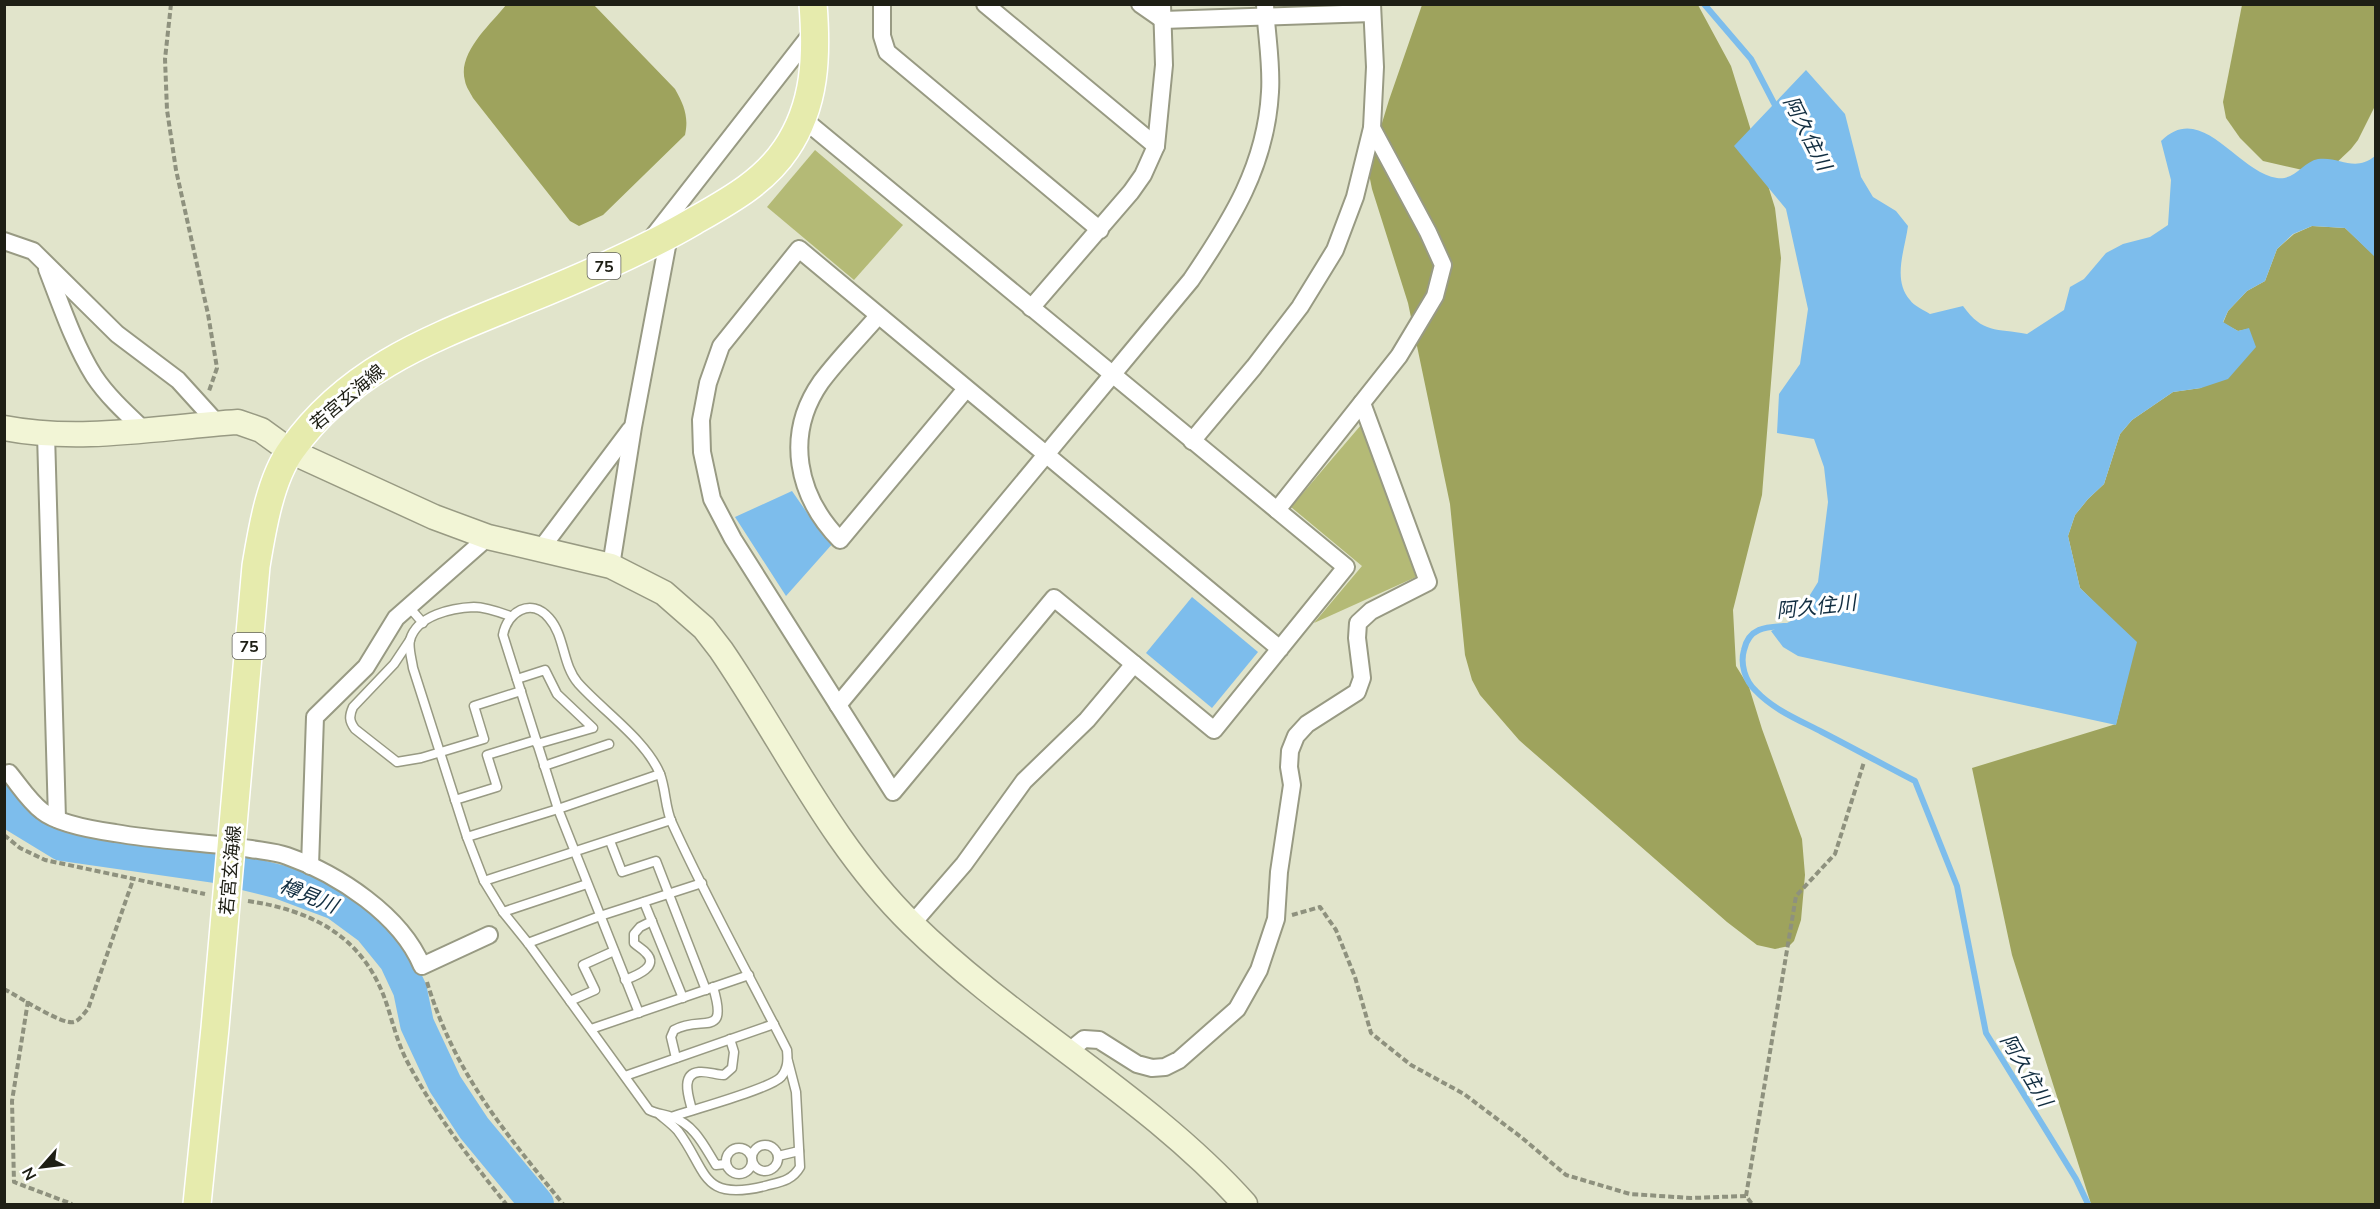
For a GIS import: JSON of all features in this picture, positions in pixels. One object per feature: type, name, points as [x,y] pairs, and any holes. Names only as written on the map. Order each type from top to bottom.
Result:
[{"type":"main road","name":"若宮玄海線","points":[[197,1204],[232,850],[256,566],[268,504],[290,451],[314,422],[336,401],[369,373],[400,354],[431,338],[645,249],[753,185],[772,168],[787,148],[811,95],[814,16]]},
{"type":"street","points":[[882,4],[882,36],[887,52],[1100,230]]},
{"type":"street","points":[[985,4],[1156,146]]},
{"type":"street","points":[[1140,4],[1163,12],[1372,9],[1375,67],[1372,128],[1356,197],[1335,250],[1294,315],[1192,441]]},
{"type":"street","points":[[838,705],[1191,280],[1228,225],[1254,171],[1270,92],[1265,11]]},
{"type":"street","points":[[1031,308],[1100,230],[1143,176],[1156,146],[1164,65],[1163,12]]},
{"type":"street","points":[[645,249],[814,16]]},
{"type":"street","points":[[802,118],[1346,567],[1280,649],[1214,730],[1054,598],[893,792],[733,539],[712,499],[702,452],[701,420],[708,383],[721,346],[746,311],[799,249],[1280,649]]},
{"type":"street","points":[[1277,510],[1399,356],[1435,296],[1443,265],[1428,232],[1372,128]]},
{"type":"street","points":[[611,566],[633,427],[669,236]]},
{"type":"street","points":[[4,241],[33,251],[117,334],[178,380],[210,416]]},
{"type":"street","points":[[45,263],[68,323],[94,376],[115,402],[145,431]]},
{"type":"street","points":[[878,316],[820,383],[801,428],[800,471],[808,494],[824,523],[840,540],[966,389]]},
{"type":"street","points":[[1068,1052],[1084,1040],[1099,1040],[1137,1064],[1152,1068],[1165,1067],[1179,1060],[1237,1009],[1259,970],[1276,919],[1279,872],[1292,785],[1289,767],[1290,751],[1296,736],[1307,724],[1357,692],[1362,678],[1356,638],[1358,623],[1371,611],[1428,582],[1362,403]]},
{"type":"street","points":[[4,428],[46,434],[85,435],[145,431],[210,416],[238,422],[261,430],[290,451],[434,517],[488,537],[611,566],[664,593],[704,628],[738,675],[825,818],[846,848],[874,884],[912,924],[985,991],[1068,1052],[1180,1140],[1245,1204]]},
{"type":"street","points":[[540,550],[633,427]]},
{"type":"street","points":[[46,434],[57,819]]},
{"type":"street","points":[[310,867],[315,717],[366,668],[396,618],[488,537]]},
{"type":"street","points":[[912,924],[964,864],[1024,781],[1088,720],[1134,664]]},
{"type":"street","points":[[9,772],[42,811],[57,819],[97,830],[141,838],[286,855],[374,903],[415,950],[422,966],[489,935]]},
{"type":"lane","points":[[409,607],[423,623]]},
{"type":"lane","points":[[510,616],[476,607],[440,613],[423,623],[394,664],[353,707],[349,715],[355,729],[397,762],[441,753],[484,739],[474,706],[521,691]]},
{"type":"lane","points":[[639,1012],[558,809],[503,635],[505,623],[510,616],[528,608],[540,611],[549,618],[558,634],[569,670],[638,744],[660,774],[671,820],[787,1050],[796,1092],[800,1167],[789,1179],[741,1192],[730,1191],[708,1180],[677,1130],[660,1115]]},
{"type":"lane","points":[[411,640],[413,668],[467,837],[484,881],[503,912],[528,942],[649,1110],[671,1117],[692,1128],[716,1165],[726,1164]]},
{"type":"lane","points":[[455,800],[497,787],[487,754],[593,728],[557,694],[545,670],[517,679]]},
{"type":"lane","points":[[544,766],[609,744]]},
{"type":"lane","points":[[467,837],[660,774]]},
{"type":"lane","points":[[484,881],[671,820]]},
{"type":"lane","points":[[609,841],[622,872],[656,861],[668,894],[718,1005],[719,1014],[715,1020],[705,1024],[691,1023],[674,1030],[671,1037],[676,1058]]},
{"type":"lane","points":[[528,942],[702,883]]},
{"type":"lane","points":[[503,912],[587,884]]},
{"type":"lane","points":[[644,902],[682,998]]},
{"type":"lane","points":[[625,980],[644,973],[649,967],[650,959],[634,943],[633,934],[640,927],[652,921]]},
{"type":"lane","points":[[570,1001],[595,990],[583,965],[614,951]]},
{"type":"lane","points":[[591,1029],[749,975]]},
{"type":"lane","points":[[625,1076],[774,1024]]},
{"type":"lane","points":[[692,1110],[687,1082],[693,1074],[699,1072],[724,1075],[732,1068],[734,1052],[730,1039]]},
{"type":"lane","points":[[671,1117],[771,1084],[785,1071],[788,1061]]},
{"type":"lane","points":[[752,1160],[748,1152],[736,1149],[727,1156],[726,1164],[731,1172],[739,1174],[749,1168],[752,1160],[755,1150],[762,1146],[771,1146],[778,1156],[775,1168],[767,1172],[759,1170],[752,1160]]},
{"type":"lane","points":[[778,1156],[799,1151]]},
{"type":"path","points":[[171,4],[165,59],[167,110],[176,170],[208,314],[217,368],[210,416]]},
{"type":"path","points":[[1752,1204],[1746,1196],[1796,896],[1835,854],[1864,762]]},
{"type":"path","points":[[4,835],[21,848],[45,860],[133,880],[228,892],[298,912],[340,935],[367,963],[383,993],[406,1060],[429,1099],[453,1137],[506,1204]]},
{"type":"path","points":[[4,989],[60,1020],[71,1023],[77,1020],[88,1009],[133,880]]},
{"type":"path","points":[[1276,919],[1320,907],[1336,930],[1356,977],[1371,1033],[1411,1065],[1464,1094],[1566,1175],[1629,1194],[1691,1198],[1746,1196]]},
{"type":"path","points":[[422,966],[438,1018],[468,1079],[495,1120],[563,1204]]},
{"type":"path","points":[[28,1002],[12,1101],[14,1182],[72,1204]]},
{"type":"green space","points":[[506,5],[594,5],[675,89],[683,106],[686,117],[685,135],[603,215],[579,226],[570,221],[473,98],[466,83],[464,70],[471,50],[484,30]]},
{"type":"green space","points":[[1422,5],[1698,5],[1731,66],[1775,208],[1781,258],[1762,495],[1733,610],[1736,666],[1749,687],[1802,839],[1805,875],[1801,920],[1794,941],[1789,946],[1775,949],[1757,945],[1727,922],[1519,740],[1480,695],[1472,680],[1465,655],[1450,504],[1408,303],[1372,189],[1368,169]]},
{"type":"green space","points":[[2242,5],[2375,5],[2375,106],[2358,140],[2333,166],[2307,171],[2263,161],[2240,138],[2226,118],[2223,102]]},
{"type":"green space","points":[[815,150],[903,225],[854,280],[767,207]]},
{"type":"green space","points":[[2312,226],[2345,228],[2376,257],[2375,1204],[2091,1204],[2012,955],[1972,768],[2116,724],[2132,658],[2098,606],[2080,588],[2068,536],[2075,515],[2104,484],[2120,434],[2132,420],[2173,392],[2201,388],[2248,329],[2238,331],[2223,323],[2228,311],[2247,291],[2265,281],[2277,249],[2294,234]]},
{"type":"green space","points":[[1361,425],[1416,577],[1314,623],[1362,566],[1291,507]]},
{"type":"water","points":[[1806,70],[1845,114],[1861,177],[1873,197],[1896,211],[1908,226],[1901,274],[1905,292],[1910,300],[1930,314],[1963,306],[1984,326],[1998,330],[2027,334],[2064,310],[2070,287],[2084,279],[2106,253],[2123,244],[2150,237],[2168,225],[2171,180],[2161,141],[2176,131],[2191,129],[2205,133],[2262,173],[2277,178],[2288,177],[2318,159],[2354,164],[2367,161],[2375,156],[2375,257],[2345,228],[2312,226],[2293,234],[2277,249],[2265,281],[2247,291],[2228,311],[2223,322],[2238,331],[2249,328],[2256,347],[2228,379],[2201,388],[2173,392],[2132,420],[2120,434],[2104,484],[2075,515],[2068,536],[2080,588],[2137,642],[2116,725],[1798,656],[1783,647],[1771,631],[1795,619],[1818,582],[1828,502],[1824,467],[1814,439],[1777,433],[1779,394],[1800,364],[1808,309],[1786,209],[1734,146]]},
{"type":"water","points":[[792,491],[824,537],[834,542],[786,596],[735,517]]},
{"type":"water","points":[[1192,597],[1258,652],[1212,708],[1146,653]]},
{"type":"waterway","name":"阿久住川","points":[[1704,4],[1751,59],[1777,109]]},
{"type":"waterway","name":"阿久住川","points":[[1786,626],[1760,630],[1746,642],[1743,661],[1744,672],[1749,682],[1763,698],[1779,709],[1915,781],[1957,886],[1986,1033],[2076,1179],[2088,1204]]},
{"type":"waterway","name":"樽見川","points":[[4,802],[16,816],[62,844],[215,866],[280,882],[336,903],[370,928],[396,960],[410,990],[417,1024],[445,1084],[474,1128],[537,1204]]}]
